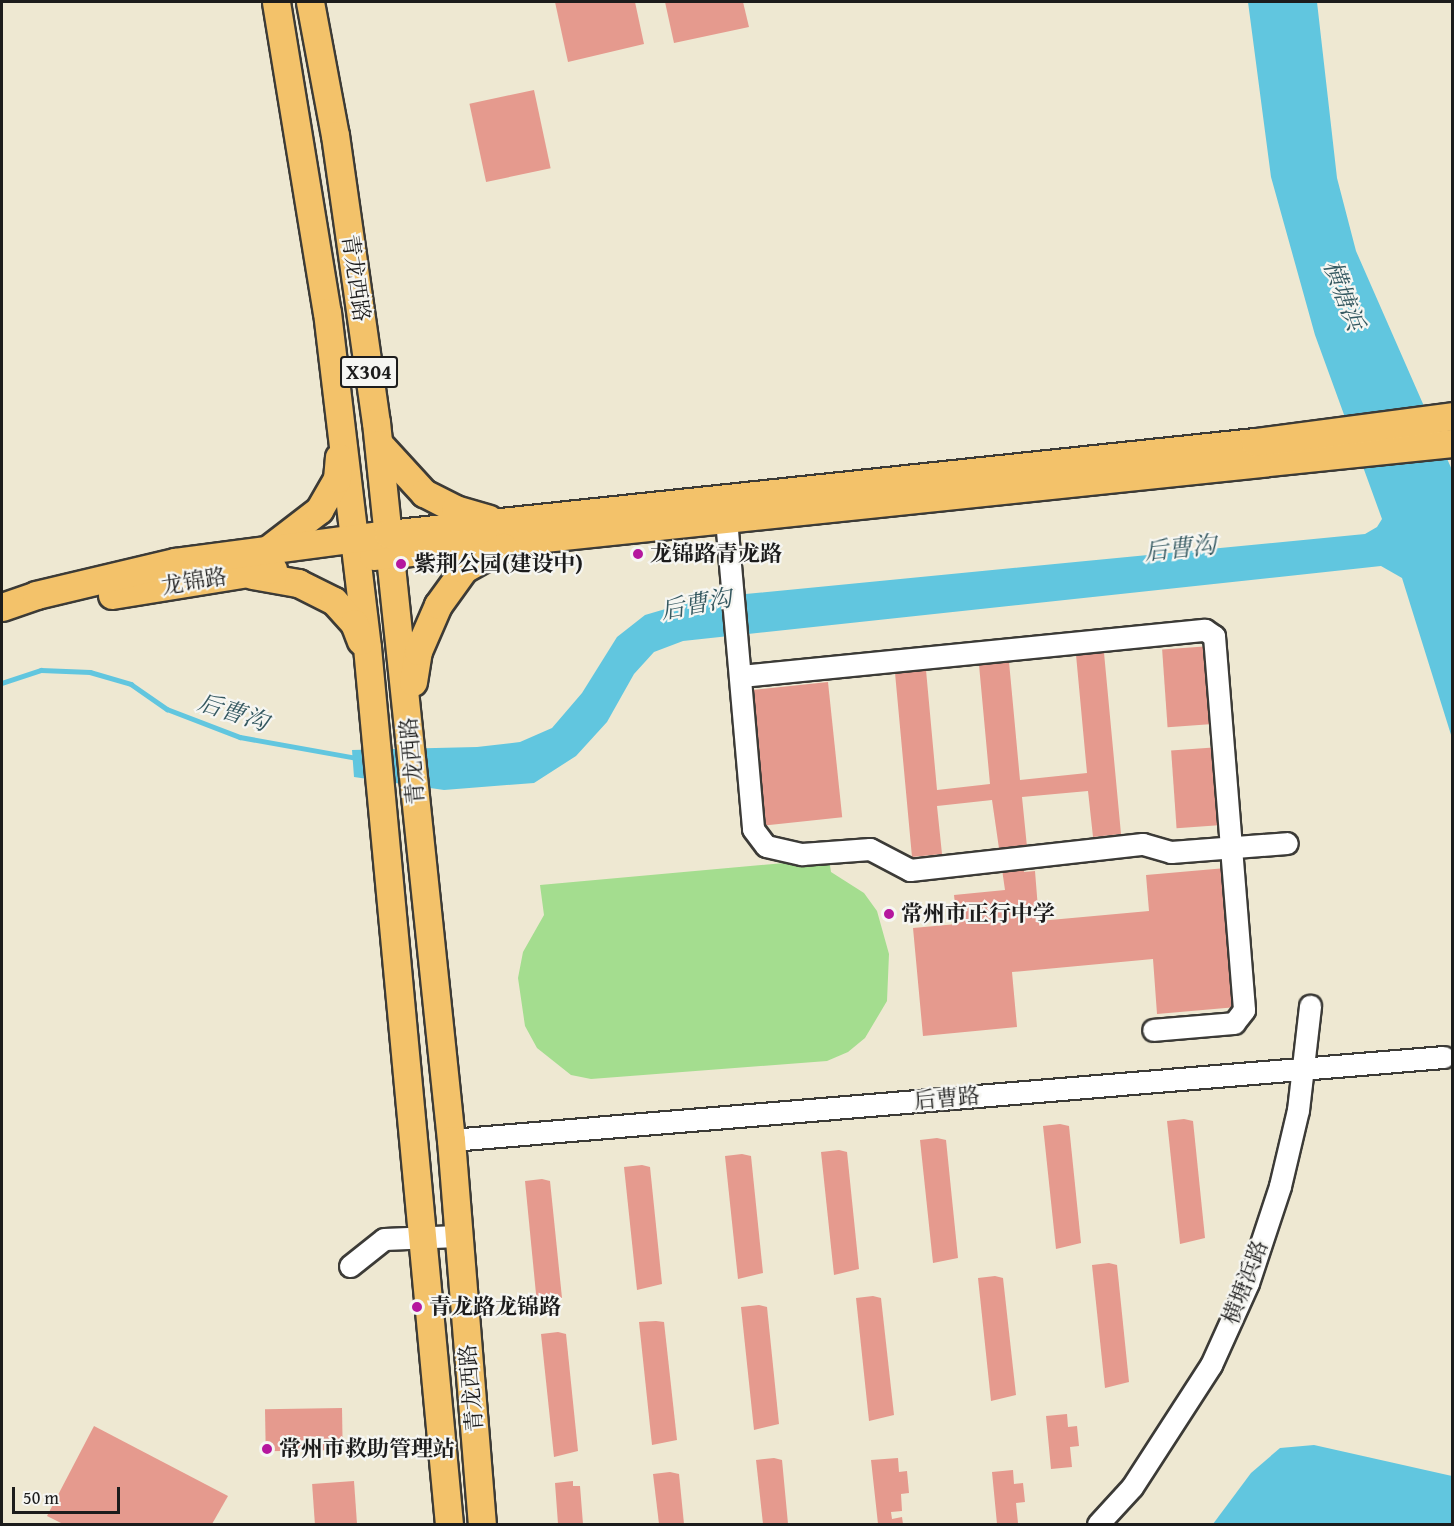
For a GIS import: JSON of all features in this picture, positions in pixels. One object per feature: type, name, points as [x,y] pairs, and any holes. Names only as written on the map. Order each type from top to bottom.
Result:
[{"type":"main road","name":"青龙西路","points":[[276,2],[327,312],[368,658],[449,1524]]},
{"type":"main road","name":"青龙西路","points":[[310,2],[335,135],[378,444],[451,1140],[482,1524]]},
{"type":"main road","points":[[378,444],[424,493],[455,509],[508,531],[726,519],[1323,445],[1452,416]]},
{"type":"main road","points":[[265,552],[319,510],[337,479],[341,429]]},
{"type":"main road","points":[[408,713],[418,651],[438,605],[464,569],[508,531],[1256,442],[1323,445],[1452,443]]},
{"type":"main road","name":"龙锦路","points":[[2,626],[64,606],[180,581],[242,573],[389,544],[508,531]]},
{"type":"main road","name":"龙锦路","points":[[2,607],[36,595],[175,562],[265,552],[355,550]]},
{"type":"main road","points":[[242,573],[298,583],[334,601],[354,623],[368,658]]},
{"type":"street","points":[[726,519],[753,829],[766,846],[802,854],[870,849],[910,870],[1143,844],[1171,852],[1287,843]]},
{"type":"street","points":[[740,671],[1205,630],[1214,636],[1244,1010],[1234,1023],[1153,1030]]},
{"type":"street","name":"横塘浜路","points":[[1098,1524],[1132,1487],[1211,1365],[1248,1283],[1280,1186],[1298,1110],[1310,1005]]},
{"type":"street","name":"后曹路","points":[[451,1140],[1302,1066],[1444,1057]]},
{"type":"street","points":[[350,1266],[384,1239],[457,1236]]},
{"type":"green space","points":[[829,859],[831,872],[864,893],[877,911],[889,954],[887,1001],[865,1038],[848,1052],[827,1061],[591,1079],[571,1075],[537,1048],[525,1026],[518,978],[523,952],[544,915],[540,885]]},
{"type":"water","name":"横塘浜","points":[[1248,2],[1317,2],[1337,178],[1356,251],[1452,470],[1452,738],[1402,578],[1381,566],[683,641],[654,652],[634,674],[607,722],[576,756],[534,783],[444,790],[354,777],[352,750],[477,747],[520,742],[552,728],[582,693],[617,637],[645,615],[679,605],[735,595],[1365,534],[1377,527],[1382,519],[1315,335],[1271,177]]},
{"type":"water","points":[[1314,1445],[1452,1476],[1452,1524],[1213,1524],[1251,1473],[1280,1448]]},
{"type":"building","points":[[555,2],[635,2],[644,44],[568,62]]},
{"type":"building","points":[[665,2],[743,2],[749,27],[674,43]]},
{"type":"building","points":[[534,90],[551,168],[486,182],[469,104]]},
{"type":"building","points":[[1103,642],[1121,834],[1093,837],[1088,791],[1022,797],[1027,847],[1022,848],[1024,872],[1035,871],[1039,921],[1149,911],[1146,875],[1226,868],[1237,1007],[1157,1014],[1153,959],[1012,972],[1017,1027],[923,1036],[913,928],[957,924],[954,895],[1005,890],[992,800],[937,806],[942,854],[912,857],[894,662],[925,659],[937,790],[990,784],[978,654],[1008,651],[1020,780],[1087,773],[1075,644]]},
{"type":"building","points":[[1211,646],[1216,724],[1168,727],[1162,649]]},
{"type":"building","points":[[828,682],[842,817],[765,825],[750,690]]},
{"type":"building","points":[[1220,747],[1225,825],[1177,828],[1171,750]]},
{"type":"building","points":[[1184,1119],[1193,1121],[1205,1238],[1180,1244],[1167,1121]]},
{"type":"building","points":[[1060,1124],[1069,1126],[1081,1243],[1056,1249],[1043,1126]]},
{"type":"building","points":[[937,1138],[946,1140],[958,1258],[933,1263],[920,1140]]},
{"type":"building","points":[[839,1150],[847,1152],[859,1269],[834,1275],[821,1152]]},
{"type":"building","points":[[742,1154],[751,1156],[763,1273],[738,1279],[725,1156]]},
{"type":"building","points":[[642,1165],[650,1167],[662,1284],[637,1290],[624,1167]]},
{"type":"building","points":[[542,1179],[550,1181],[562,1298],[537,1304],[525,1181]]},
{"type":"building","points":[[1109,1263],[1117,1265],[1129,1382],[1105,1388],[1092,1265]]},
{"type":"building","points":[[995,1276],[1003,1278],[1016,1395],[991,1401],[978,1278]]},
{"type":"building","points":[[873,1296],[881,1298],[894,1415],[869,1421],[856,1298]]},
{"type":"building","points":[[759,1305],[767,1307],[779,1424],[754,1430],[741,1307]]},
{"type":"building","points":[[639,1322],[664,1322],[677,1440],[652,1445]]},
{"type":"building","points":[[558,1332],[566,1334],[578,1451],[554,1457],[541,1334]]},
{"type":"building","points":[[342,1408],[343,1450],[266,1451],[265,1409]]},
{"type":"building","points":[[1067,1414],[1068,1427],[1077,1426],[1079,1446],[1070,1447],[1072,1467],[1051,1469],[1046,1416]]},
{"type":"building","points":[[94,1426],[228,1496],[212,1524],[63,1524],[47,1516]]},
{"type":"building","points":[[774,1458],[782,1460],[788,1524],[763,1524],[756,1460]]},
{"type":"building","points":[[898,1458],[899,1472],[907,1471],[909,1493],[901,1494],[902,1511],[891,1512],[892,1519],[902,1517],[903,1524],[878,1524],[871,1460]]},
{"type":"building","points":[[1013,1470],[1014,1484],[1023,1483],[1025,1502],[1016,1503],[1018,1523],[997,1524],[992,1472]]},
{"type":"building","points":[[670,1472],[679,1474],[684,1524],[659,1524],[653,1474]]},
{"type":"building","points":[[354,1481],[357,1524],[315,1524],[312,1484]]},
{"type":"building","points":[[573,1481],[573,1486],[580,1486],[583,1524],[558,1524],[555,1483]]},
{"type":"waterway","name":"后曹沟","points":[[2,683],[41,670],[90,672],[131,684],[167,709],[240,737],[357,758]]},
{"type":"place","name":"龙锦路青龙路","points":[[638,554]]},
{"type":"place","name":"紫荆公园(建设中)","points":[[401,564]]},
{"type":"place","name":"常州市正行中学","points":[[889,914]]},
{"type":"place","name":"青龙路龙锦路","points":[[417,1307]]},
{"type":"place","name":"常州市救助管理站","points":[[267,1449]]}]
